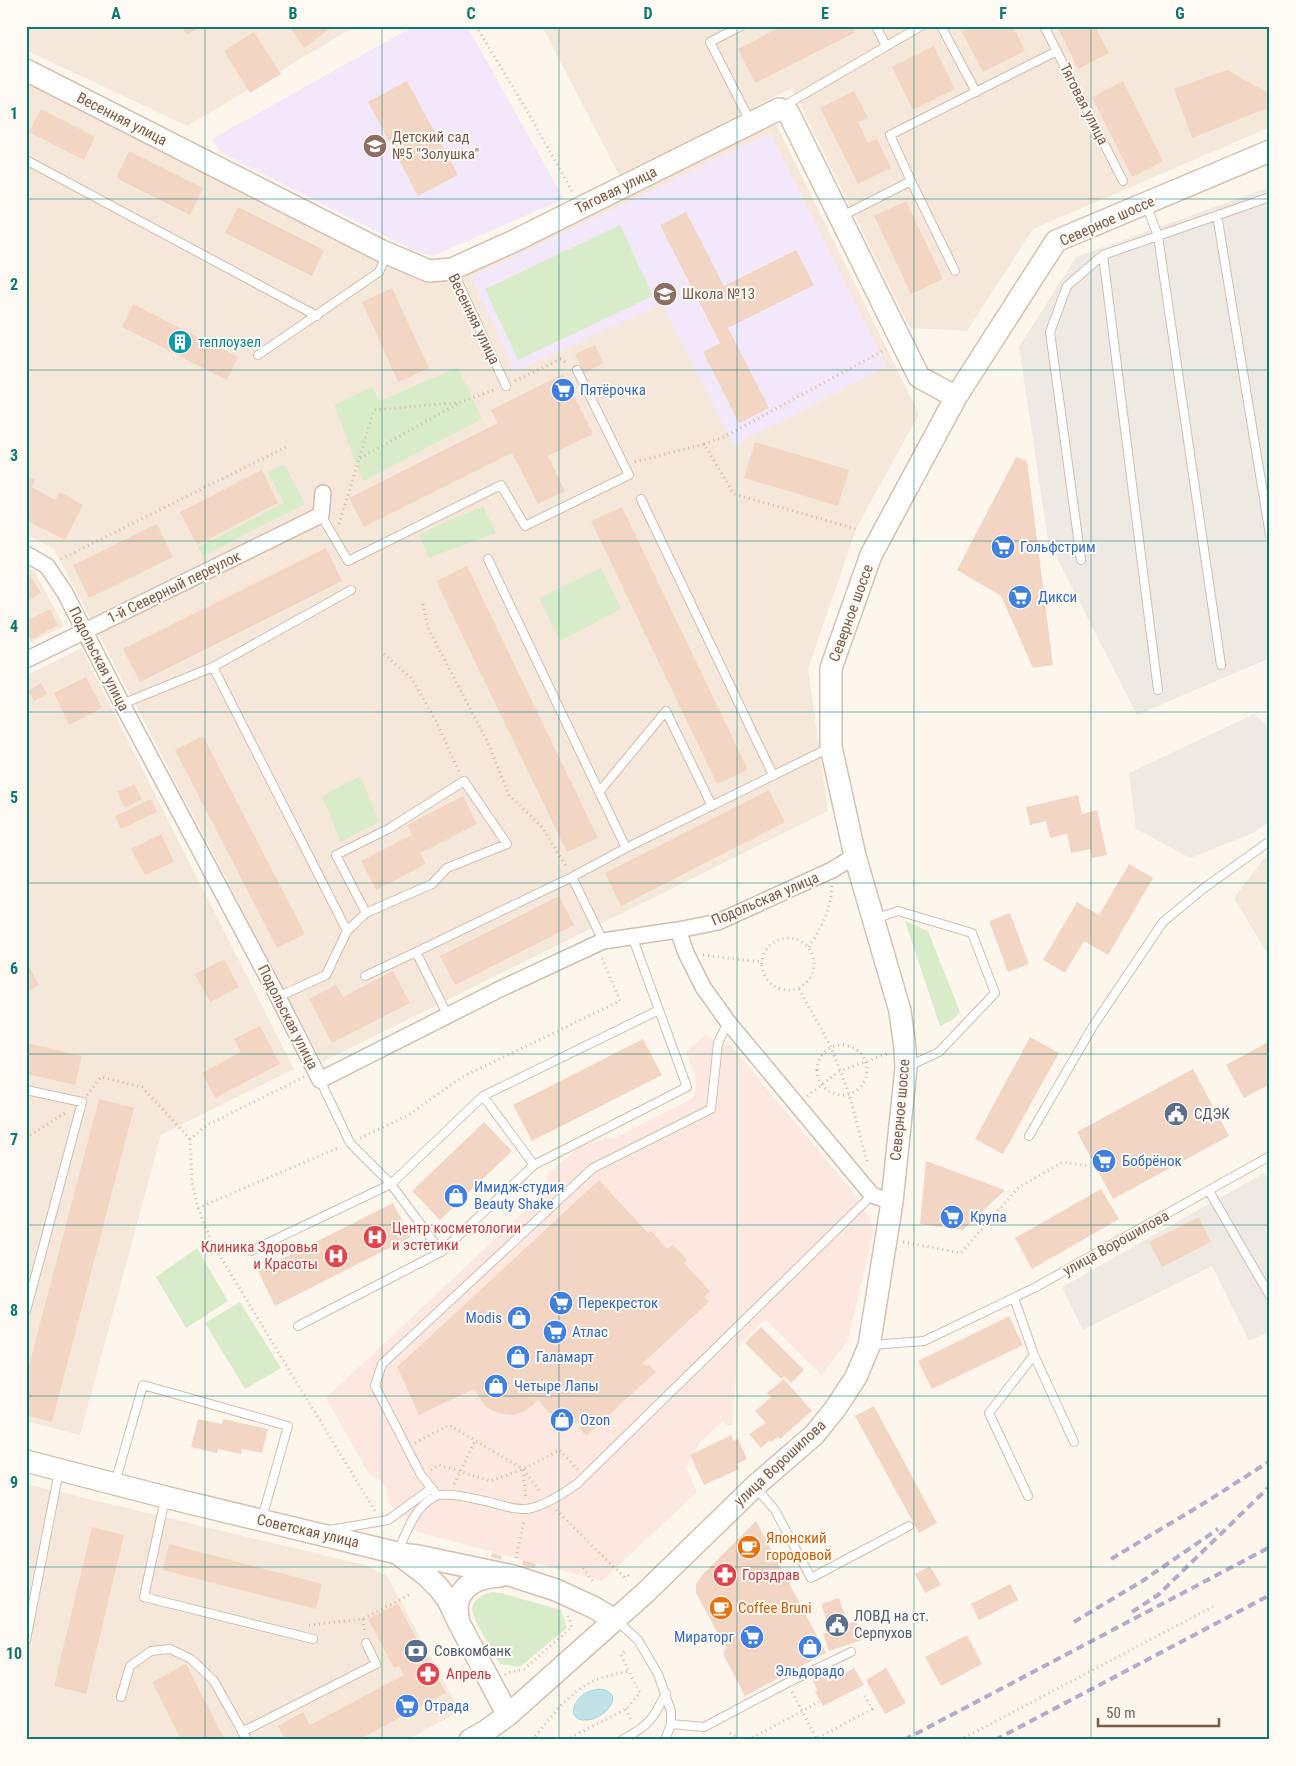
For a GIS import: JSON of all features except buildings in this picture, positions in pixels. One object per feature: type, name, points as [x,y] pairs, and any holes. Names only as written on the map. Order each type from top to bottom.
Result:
[{"type":"street","name":"Весенняя улица","points":[[26,70],[387,254],[429,271],[452,269]]},
{"type":"street","name":"Тяговая улица","points":[[452,269],[779,109]]},
{"type":"street","points":[[779,109],[788,112],[919,377],[956,398]]},
{"type":"street","name":"Северное шоссе","points":[[869,1346],[892,1202],[905,1058],[900,1011],[855,856],[831,747],[831,668],[871,555],[956,398],[1056,242],[1270,151]]},
{"type":"street","points":[[321,516],[323,493]]},
{"type":"street","name":"1-й Северный переулок","points":[[26,660],[321,516]]},
{"type":"street","name":"Подольская улица","points":[[26,554],[47,566],[65,593],[318,1076],[448,1016],[600,942],[718,922],[832,870],[855,856]]},
{"type":"street","points":[[678,930],[686,953],[703,987],[728,1022],[872,1195],[892,1202]]},
{"type":"street","name":"улица Ворошилова","points":[[470,1740],[508,1715],[615,1620],[755,1486],[814,1434],[835,1409],[856,1377],[869,1346]]},
{"type":"street","name":"Советская улица","points":[[26,1461],[397,1553],[439,1588],[448,1600],[508,1715]]},
{"type":"street","points":[[397,1553],[514,1570],[593,1607],[615,1620]]},
{"type":"street","points":[[459,1623],[457,1603],[473,1581],[514,1570]]},
{"type":"lane","points":[[742,26],[710,42],[750,123]]},
{"type":"lane","points":[[876,26],[886,46]]},
{"type":"lane","name":"Тяговая улица","points":[[779,109],[921,26]]},
{"type":"lane","points":[[940,26],[976,92]]},
{"type":"lane","name":"Тяговая улица","points":[[1044,26],[1123,181]]},
{"type":"lane","points":[[955,271],[890,135],[1057,51]]},
{"type":"lane","points":[[26,160],[317,316]]},
{"type":"lane","points":[[840,216],[911,180]]},
{"type":"lane","points":[[1081,560],[1050,332],[1067,286],[1103,255],[1270,197]]},
{"type":"lane","points":[[1146,204],[1158,236],[1221,665]]},
{"type":"lane","points":[[1217,215],[1270,535]]},
{"type":"lane","points":[[258,355],[379,272],[387,254]]},
{"type":"lane","points":[[1103,255],[1158,690]]},
{"type":"lane","name":"Весенняя улица","points":[[452,269],[506,386]]},
{"type":"lane","points":[[321,516],[348,560],[501,485],[525,526],[629,475],[576,370]]},
{"type":"lane","points":[[641,499],[773,776]]},
{"type":"lane","points":[[488,560],[626,848]]},
{"type":"lane","points":[[122,704],[213,667],[351,590]]},
{"type":"lane","points":[[213,667],[347,931]]},
{"type":"lane","points":[[599,792],[666,711],[712,806]]},
{"type":"lane","points":[[365,976],[572,877],[626,848],[831,747]]},
{"type":"lane","points":[[278,997],[326,974],[347,931],[366,913],[432,884],[447,868],[507,844],[464,781],[390,828],[336,855],[366,913]]},
{"type":"lane","points":[[1029,1136],[1094,1026],[1164,922],[1204,888],[1269,843]]},
{"type":"lane","points":[[572,877],[600,942]]},
{"type":"lane","points":[[873,919],[898,911],[972,933],[995,993],[939,1052],[905,1058]]},
{"type":"lane","points":[[298,1326],[441,1252],[534,1165],[688,1086],[632,936]]},
{"type":"lane","points":[[416,952],[448,1016]]},
{"type":"lane","points":[[251,1251],[391,1184],[482,1096],[659,1010]]},
{"type":"lane","points":[[437,1495],[421,1475],[375,1386],[382,1364],[593,1168],[710,1108],[718,1043],[728,1022]]},
{"type":"lane","points":[[318,1076],[350,1143],[391,1184],[441,1252]]},
{"type":"lane","points":[[26,1090],[82,1102],[26,1311]]},
{"type":"lane","points":[[482,1096],[534,1165]]},
{"type":"lane","name":"улица Ворошилова","points":[[869,1346],[924,1341],[1034,1288],[1270,1156]]},
{"type":"lane","points":[[1209,1191],[1270,1296]]},
{"type":"lane","points":[[397,1553],[414,1516],[437,1495],[459,1495],[525,1509],[538,1506],[563,1494],[585,1476],[872,1195]]},
{"type":"lane","points":[[1014,1298],[1034,1355],[1074,1442]]},
{"type":"lane","points":[[1028,1496],[989,1413],[1034,1355]]},
{"type":"lane","points":[[115,1484],[143,1385],[288,1426],[261,1520]]},
{"type":"lane","points":[[26,1640],[59,1469]]},
{"type":"lane","points":[[755,1486],[775,1510],[811,1578],[909,1526]]},
{"type":"lane","points":[[313,1532],[388,1520],[432,1488]]},
{"type":"lane","points":[[165,1497],[144,1597],[313,1639]]},
{"type":"lane","points":[[615,1620],[638,1640],[658,1673],[671,1711],[671,1724],[665,1740]]},
{"type":"lane","points":[[242,1732],[376,1664],[366,1643]]},
{"type":"lane","points":[[121,1697],[130,1666],[151,1651],[170,1649],[191,1659],[214,1681],[246,1740]]},
{"type":"lane","points":[[671,1724],[704,1727],[786,1683],[851,1652]]},
{"type":"lane","points":[[622,1740],[645,1726],[655,1714],[666,1693]]},
{"type":"path","points":[[476,26],[526,109],[581,207]]},
{"type":"path","points":[[624,465],[722,438],[887,348]]},
{"type":"path","points":[[359,458],[462,402],[506,386],[561,359],[576,370]]},
{"type":"path","points":[[334,538],[374,410],[462,402]]},
{"type":"path","points":[[704,444],[734,494],[856,528]]},
{"type":"path","points":[[47,566],[286,447]]},
{"type":"path","points":[[423,604],[428,628],[488,743],[509,795],[542,827],[572,877]]},
{"type":"path","points":[[384,654],[412,679],[436,721],[464,781]]},
{"type":"path","points":[[809,947],[820,930],[831,900],[832,870]]},
{"type":"path","points":[[780,939],[796,939],[809,947],[815,967],[810,980],[799,989],[784,990],[776,988],[765,977],[762,962],[768,948],[780,939]]},
{"type":"path","points":[[198,1208],[350,1143],[407,1116],[462,1077],[620,1001],[600,942]]},
{"type":"path","points":[[686,953],[762,962]]},
{"type":"path","points":[[799,989],[831,1047],[850,1094],[866,1155],[872,1195]]},
{"type":"path","points":[[837,1045],[851,1046],[858,1049],[866,1060],[868,1074],[865,1081],[861,1087],[850,1094],[843,1095],[831,1092],[818,1078],[820,1057],[831,1047],[837,1045]]},
{"type":"path","points":[[797,1104],[840,1071],[866,1060],[905,1058]]},
{"type":"path","points":[[190,1139],[207,1125],[318,1076]]},
{"type":"path","points":[[26,1138],[82,1102],[101,1077],[142,1087],[190,1139],[192,1183],[198,1208],[212,1243],[376,1514]]},
{"type":"path","points":[[902,1242],[961,1252],[1019,1188],[1063,1162],[1089,1166]]},
{"type":"path","points":[[406,1448],[449,1425],[523,1469],[541,1493]]},
{"type":"path","points":[[454,1484],[475,1441]]},
{"type":"path","points":[[428,1471],[439,1464],[490,1481],[523,1469],[560,1450],[585,1476]]},
{"type":"path","points":[[523,1469],[526,1499]]},
{"type":"path","points":[[552,1506],[628,1577]]},
{"type":"path","points":[[514,1570],[524,1520]]},
{"type":"path","points":[[583,1568],[594,1583]]},
{"type":"path","points":[[286,1632],[303,1626],[363,1620],[409,1595]]},
{"type":"path","points":[[960,1740],[1214,1606]]},
{"type":"path","points":[[567,1614],[572,1628]]},
{"type":"path","points":[[501,1670],[507,1673],[524,1668],[577,1624]]},
{"type":"path","points":[[566,1740],[626,1710],[640,1693],[621,1655],[625,1651]]},
{"type":"path","points":[[532,1740],[565,1701],[581,1688],[599,1678],[629,1671]]},
{"type":"path","points":[[786,1683],[815,1739],[872,1709],[865,1696]]},
{"type":"path","points":[[748,1740],[819,1702]]},
{"type":"path","points":[[626,1710],[633,1723]]},
{"type":"path","points":[[730,1734],[742,1740]]},
{"type":"shaded area","points":[[26,26],[356,26],[187,126],[30,52],[26,49]]},
{"type":"shaded area","name":"Детский сад №5 \"Золушка\"","points":[[414,26],[467,26],[564,199],[433,256],[415,251],[220,152],[212,139]]},
{"type":"shaded area","points":[[542,26],[1270,26],[1270,127],[1033,229],[967,331],[910,328],[792,88],[619,175]]},
{"type":"shaded area","points":[[26,77],[405,268],[441,282],[774,120],[919,414],[856,529],[808,669],[828,811],[322,1062],[54,549],[26,534]]},
{"type":"shaded area","name":"Школа №13","points":[[770,133],[887,366],[734,446],[662,304],[515,372],[471,277]]},
{"type":"shaded area","points":[[1270,187],[1270,658],[1137,715],[1048,540],[1019,347],[1076,257]]},
{"type":"shaded area","points":[[26,567],[34,571],[64,626],[26,645]]},
{"type":"shaded area","points":[[81,648],[294,1069],[161,1135],[80,1435],[26,1421],[26,676]]},
{"type":"shaded area","points":[[1254,714],[1270,728],[1270,822],[1251,834],[1190,858],[1136,829],[1129,773]]},
{"type":"shaded area","points":[[1270,851],[1270,958],[1234,898]]},
{"type":"shaded area","points":[[706,1034],[718,1043],[730,1045],[850,1188],[870,1218],[874,1230],[848,1340],[822,1376],[765,1319],[738,1347],[732,1425],[726,1425],[723,1421],[700,1442],[686,1467],[697,1492],[602,1581],[418,1532],[388,1502],[386,1488],[382,1481],[370,1476],[326,1398],[545,1192],[547,1174],[581,1146],[607,1138],[615,1138],[693,1098],[696,1088],[695,1076],[686,1052]]},
{"type":"shaded area","points":[[1264,1173],[1270,1184],[1270,1332],[1249,1341],[1212,1266],[1083,1330],[1062,1287]]},
{"type":"shaded area","points":[[26,1484],[365,1565],[387,1576],[460,1711],[407,1740],[26,1740]]},
{"type":"green space","points":[[620,225],[653,296],[518,360],[485,289]]},
{"type":"green space","points":[[458,367],[482,419],[363,481],[334,405],[372,387],[380,401]]},
{"type":"green space","points":[[284,464],[305,504],[203,556],[198,547],[284,503],[268,472]]},
{"type":"green space","points":[[483,506],[496,533],[428,558],[419,534]]},
{"type":"green space","points":[[601,568],[621,609],[560,641],[539,598]]},
{"type":"green space","points":[[360,776],[379,821],[341,842],[322,796]]},
{"type":"green space","points":[[905,921],[928,931],[960,1012],[954,1019],[940,1026]]},
{"type":"green space","points":[[197,1248],[228,1301],[186,1328],[156,1277]]},
{"type":"green space","points":[[240,1302],[281,1368],[245,1389],[205,1323]]},
{"type":"green space","points":[[492,1592],[561,1610],[567,1628],[520,1667],[500,1664],[479,1627],[472,1608],[477,1599]]},
{"type":"water","points":[[599,1689],[608,1691],[612,1695],[611,1705],[594,1719],[587,1720],[576,1717],[574,1706],[580,1697],[587,1692]]},
{"type":"railway","points":[[1111,1559],[1270,1461]]},
{"type":"railway","points":[[1132,1612],[1158,1595],[1270,1486]]},
{"type":"railway","points":[[1074,1622],[1144,1580],[1218,1529]]},
{"type":"railway","points":[[904,1740],[1270,1547]]},
{"type":"railway","points":[[995,1740],[1270,1595]]},
{"type":"place","name":"Детский сад №5 \"Золушка\"","points":[[375,146]]},
{"type":"place","name":"Школа №13","points":[[665,294]]},
{"type":"place","name":"теплоузел","points":[[180,342]]},
{"type":"place","name":"Пятёрочка","points":[[563,390]]},
{"type":"place","name":"Гольфстрим","points":[[1003,547]]},
{"type":"place","name":"Дикси","points":[[1020,597]]},
{"type":"place","name":"СДЭК","points":[[1176,1114]]},
{"type":"place","name":"Бобрёнок","points":[[1104,1161]]},
{"type":"place","name":"Имидж-студия Beauty Shake","points":[[456,1196]]},
{"type":"place","name":"Крупа","points":[[952,1217]]},
{"type":"place","name":"Центр косметологии и эстетики","points":[[375,1237]]},
{"type":"place","name":"Клиника Здоровья и Красоты","points":[[336,1256]]},
{"type":"place","name":"Перекресток","points":[[561,1303]]},
{"type":"place","name":"Modis","points":[[519,1318]]},
{"type":"place","name":"Атлас","points":[[555,1332]]},
{"type":"place","name":"Галамарт","points":[[518,1357]]},
{"type":"place","name":"Четыре Лапы","points":[[496,1386]]},
{"type":"place","name":"Ozon","points":[[562,1420]]},
{"type":"place","name":"Японский городовой","points":[[749,1547]]},
{"type":"place","name":"Горздрав","points":[[725,1575]]},
{"type":"place","name":"Coffee Bruni","points":[[721,1608]]},
{"type":"place","name":"ЛОВД на ст. Серпухов","points":[[837,1625]]},
{"type":"place","name":"Мираторг","points":[[752,1637]]},
{"type":"place","name":"Эльдорадо","points":[[810,1647]]},
{"type":"place","name":"Совкомбанк","points":[[416,1651]]},
{"type":"place","name":"Апрель","points":[[428,1674]]},
{"type":"place","name":"Отрада","points":[[407,1706]]}]
